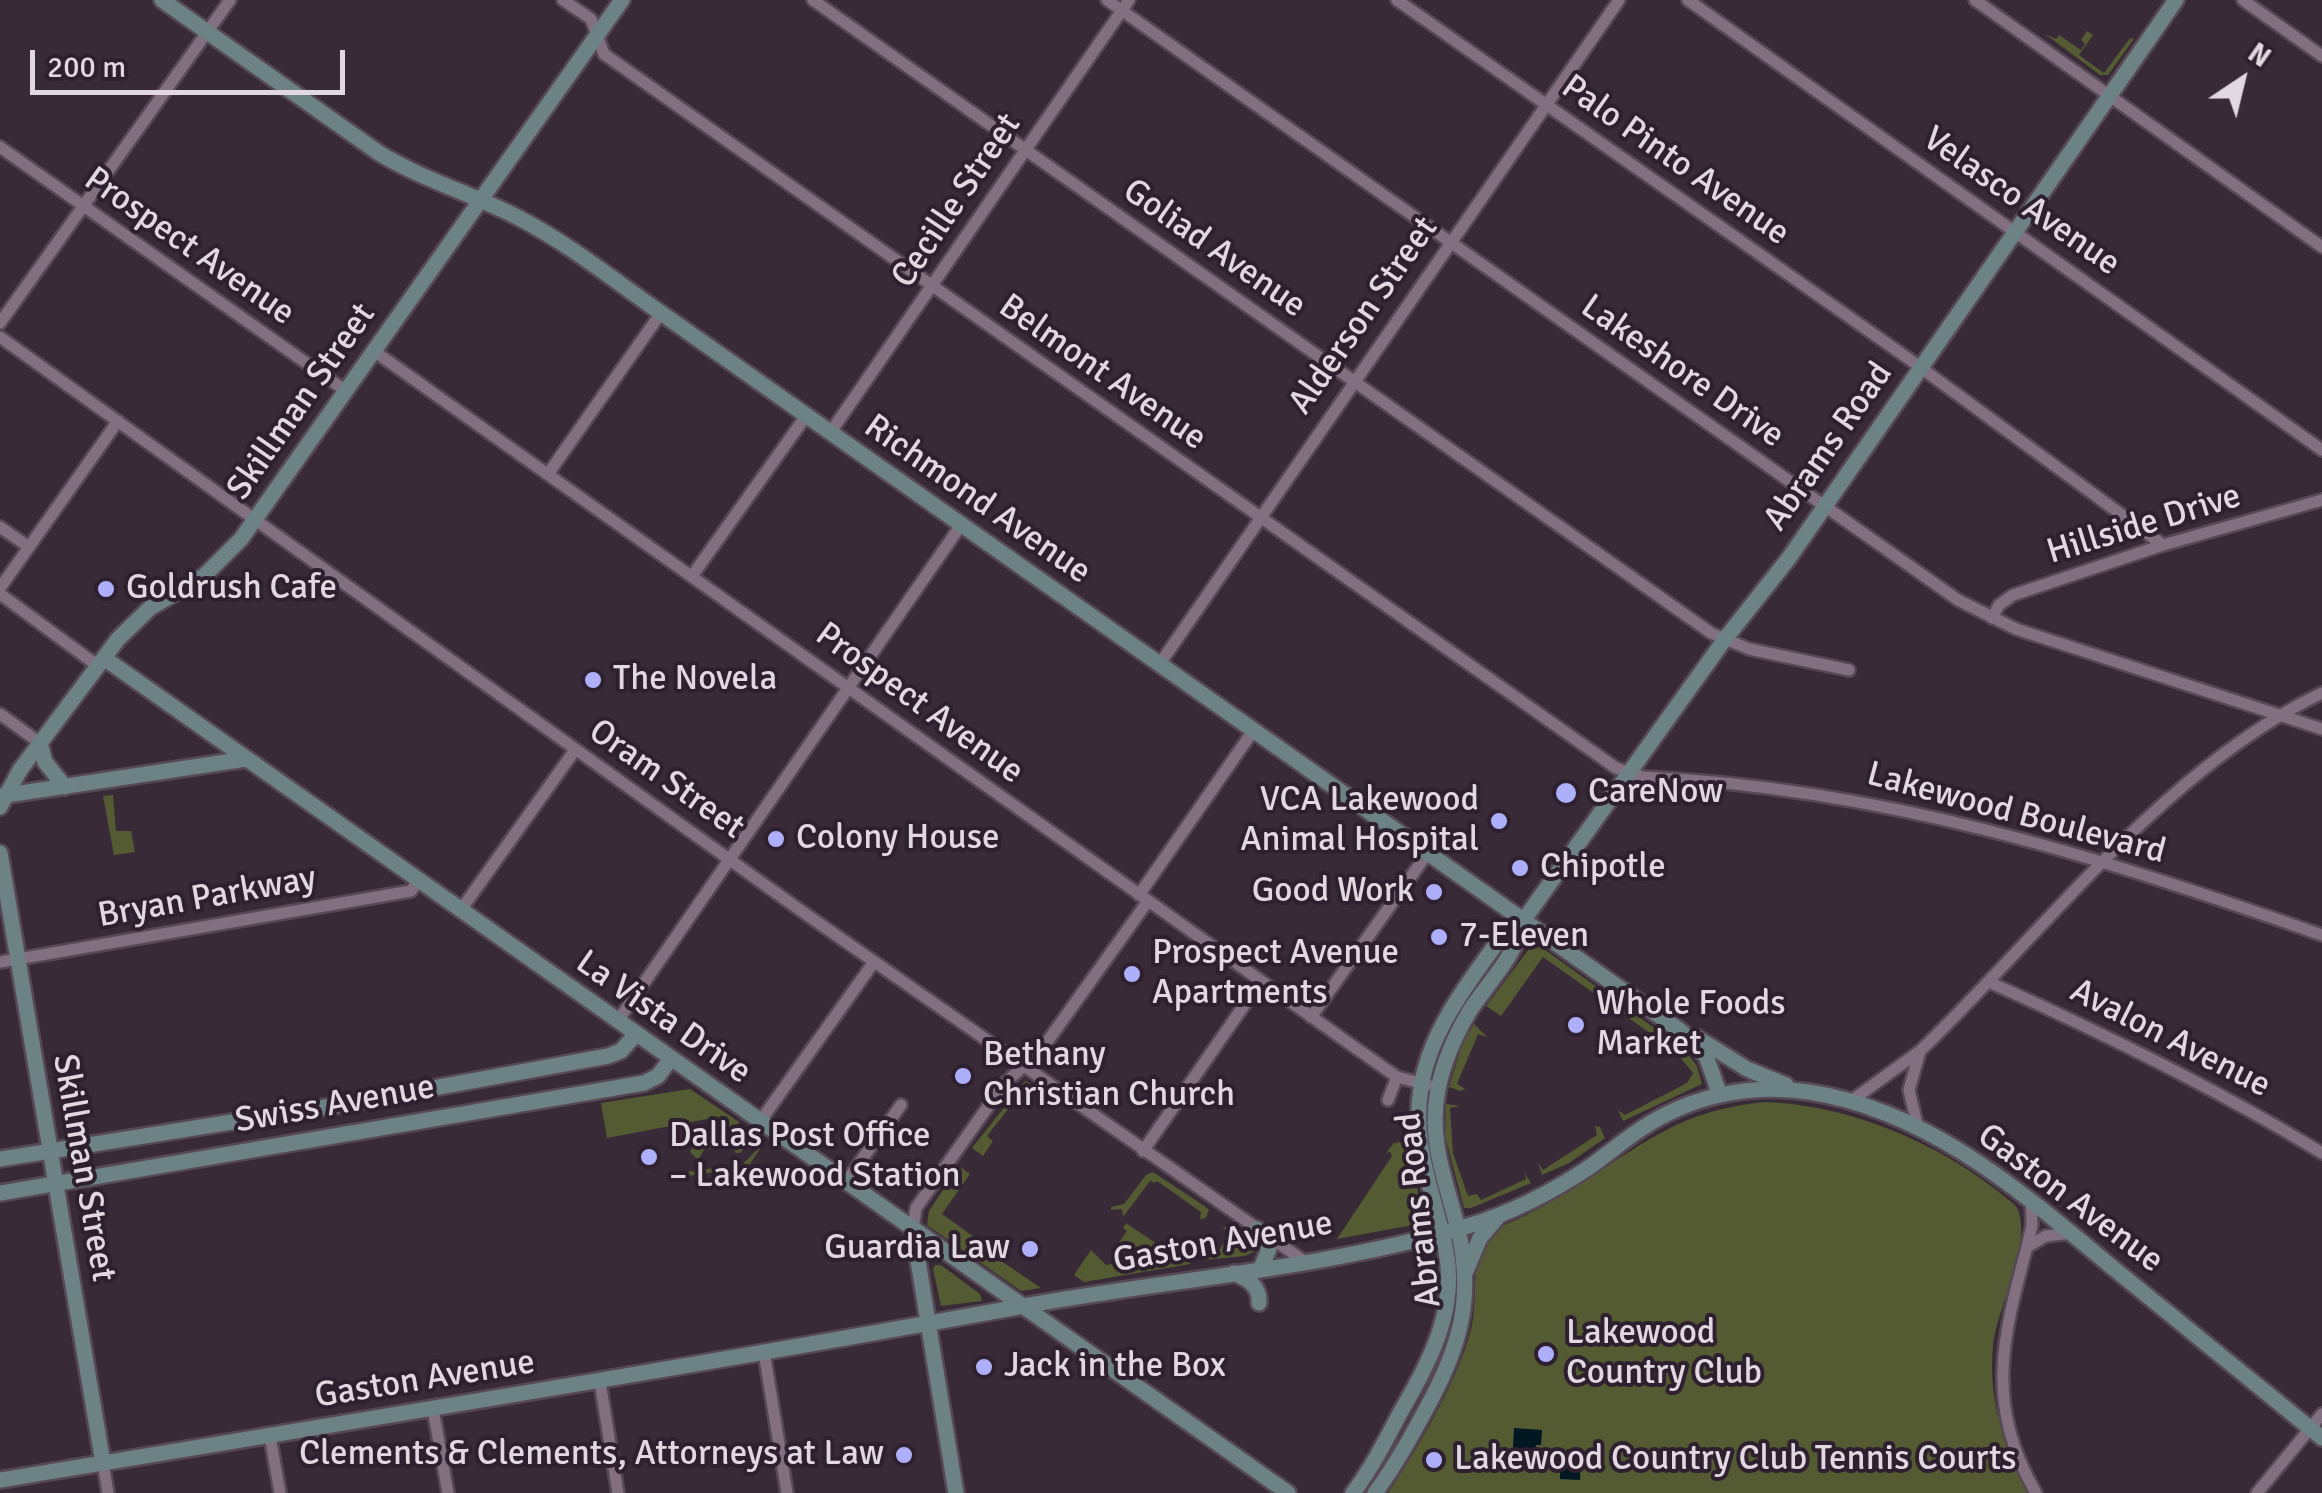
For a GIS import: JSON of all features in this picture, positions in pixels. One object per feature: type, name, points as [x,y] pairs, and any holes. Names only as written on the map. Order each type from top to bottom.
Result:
[{"type":"street","name":"Richmond Avenue","points":[[162,0],[378,153],[482,199],[554,239],[661,313],[1682,1032],[1706,1056],[1720,1095]]},
{"type":"street","points":[[0,323],[230,0]]},
{"type":"street","name":"Belmont Avenue","points":[[563,0],[591,20],[604,54],[1628,774]]},
{"type":"street","name":"Skillman Street","points":[[2,800],[118,638],[150,608],[204,576],[228,555],[622,0]]},
{"type":"street","name":"Goliad Avenue","points":[[813,0],[1725,639],[1749,650],[1849,670]]},
{"type":"street","name":"Lakeshore Drive","points":[[1107,0],[1126,5],[1917,573],[1992,618],[2322,729]]},
{"type":"street","name":"Palo Pinto Avenue","points":[[1397,0],[1920,368],[2163,546]]},
{"type":"street","name":"Alderson Street","points":[[1159,665],[1618,0]]},
{"type":"street","name":"Velasco Avenue","points":[[1688,0],[2322,450]]},
{"type":"street","points":[[1974,0],[2322,247]]},
{"type":"street","name":"Abrams Road","points":[[1375,1493],[1431,1401],[1460,1337],[1465,1309],[1464,1275],[1418,1145],[1421,1083],[1444,1021],[1507,930],[1522,921],[1824,508],[2176,0]]},
{"type":"street","points":[[2243,0],[2322,56]]},
{"type":"street","name":"Cecille Street","points":[[830,433],[1126,5]]},
{"type":"street","name":"Prospect Avenue","points":[[0,147],[346,391]]},
{"type":"street","points":[[548,474],[661,313]]},
{"type":"street","name":"Oram Street","points":[[0,338],[377,610],[1304,1262]]},
{"type":"street","name":"Prospect Avenue","points":[[374,351],[1397,1077],[1438,1088]]},
{"type":"street","points":[[692,576],[806,416]]},
{"type":"street","points":[[0,591],[118,421]]},
{"type":"street","name":"Hillside Drive","points":[[1992,618],[1999,605],[2012,595],[2322,500]]},
{"type":"street","points":[[617,1022],[960,525]]},
{"type":"street","points":[[0,526],[29,546]]},
{"type":"street","name":"La Vista Drive","points":[[0,591],[207,731],[1288,1493]]},
{"type":"street","points":[[1851,1101],[1920,1050],[2105,862],[2219,754],[2278,714],[2322,693]]},
{"type":"street","points":[[0,714],[40,743],[45,762],[65,787]]},
{"type":"street","points":[[191,766],[210,750],[207,731]]},
{"type":"street","points":[[956,1493],[912,1230],[916,1208],[1004,1084],[1042,1049],[1252,731]]},
{"type":"street","points":[[460,911],[575,750]]},
{"type":"street","points":[[2,800],[246,759]]},
{"type":"street","name":"Lakewood Boulevard","points":[[1628,774],[1764,787],[1880,804],[2105,862],[2322,935]]},
{"type":"street","name":"Skillman Street","points":[[0,853],[108,1493]]},
{"type":"street","points":[[1311,1017],[1427,854]]},
{"type":"street","name":"Bryan Parkway","points":[[0,962],[411,891],[418,881]]},
{"type":"street","name":"Abrams Road","points":[[1352,1493],[1370,1469],[1438,1340],[1447,1306],[1450,1230],[1434,1136],[1438,1088],[1455,1039],[1519,940],[1522,921]]},
{"type":"street","points":[[760,1123],[874,962]]},
{"type":"street","points":[[1143,1151],[1261,981]]},
{"type":"street","name":"Avalon Avenue","points":[[1989,982],[2102,1032],[2235,1101],[2322,1153]]},
{"type":"street","points":[[1682,1032],[1762,1076],[1804,1091]]},
{"type":"street","name":"Swiss Avenue","points":[[0,1159],[357,1102],[608,1056],[621,1051],[635,1034]]},
{"type":"street","points":[[1918,1128],[1910,1090],[1920,1050]]},
{"type":"street","name":"Swiss Avenue","points":[[0,1193],[644,1083],[658,1076],[670,1060]]},
{"type":"street","points":[[1388,1100],[1397,1077]]},
{"type":"street","name":"Gaston Avenue","points":[[0,1480],[600,1382],[1021,1306],[1304,1262],[1450,1230],[1500,1214],[1548,1192],[1665,1115],[1720,1095],[1757,1089],[1804,1091],[1851,1101],[1918,1128],[1980,1162],[2316,1433]]},
{"type":"street","points":[[357,1102],[361,1131]]},
{"type":"street","points":[[845,1183],[902,1105]]},
{"type":"street","points":[[2031,1200],[2032,1226],[2003,1344],[2002,1387],[2008,1430],[2036,1493]]},
{"type":"street","points":[[1464,1275],[1480,1238],[1500,1214]]},
{"type":"street","points":[[1257,1229],[1269,1249],[1261,1268]]},
{"type":"street","points":[[2027,1246],[2046,1236],[2071,1233]]},
{"type":"street","points":[[1234,1273],[1253,1284],[1259,1303]]},
{"type":"street","points":[[764,1352],[787,1493]]},
{"type":"street","points":[[600,1382],[618,1493]]},
{"type":"street","points":[[1413,1390],[1431,1401]]},
{"type":"street","points":[[433,1409],[448,1493]]},
{"type":"street","points":[[2257,1493],[2316,1433],[2322,1414]]},
{"type":"street","points":[[270,1436],[280,1493]]},
{"type":"green space","points":[[2087,31],[2093,35],[2079,55],[2104,73],[2130,38],[2134,39],[2108,75],[2100,75],[2045,34],[2056,39],[2059,35],[2081,50],[2085,44],[2081,40]]},
{"type":"green space","points":[[113,795],[116,831],[131,831],[135,852],[114,855],[103,796]]},
{"type":"green space","points":[[1532,945],[1541,947],[1685,1050],[1697,1066],[1702,1084],[1623,1121],[1618,1110],[1625,1115],[1687,1083],[1693,1073],[1675,1051],[1543,957],[1501,1016],[1486,1006]]},
{"type":"green space","points":[[1474,1024],[1487,1037],[1478,1034],[1457,1084],[1465,1089],[1460,1091],[1449,1087],[1462,1044]]},
{"type":"green space","points":[[1025,1081],[1035,1089],[1027,1085],[987,1136],[993,1141],[983,1156],[972,1148]]},
{"type":"green space","points":[[690,1089],[739,1122],[738,1126],[728,1128],[718,1117],[607,1138],[601,1103]]},
{"type":"green space","points":[[1765,1102],[1832,1111],[1899,1133],[1961,1165],[2016,1206],[2021,1237],[1996,1331],[1992,1367],[2000,1423],[2031,1493],[1388,1493],[1435,1414],[1465,1350],[1473,1320],[1478,1252],[1484,1240],[1676,1125],[1719,1110]]},
{"type":"green space","points":[[1446,1104],[1460,1106],[1450,1108],[1453,1153],[1468,1196],[1477,1194],[1481,1200],[1526,1179],[1524,1172],[1531,1183],[1464,1208],[1445,1136]]},
{"type":"green space","points":[[1595,1126],[1600,1127],[1605,1138],[1569,1163],[1542,1175],[1538,1163],[1543,1170],[1597,1135]]},
{"type":"green space","points":[[739,1139],[744,1149],[740,1153],[732,1146],[704,1150],[698,1160],[690,1152],[692,1147]]},
{"type":"green space","points":[[766,1140],[742,1176],[737,1169],[680,1177],[679,1173],[743,1164]]},
{"type":"green space","points":[[1400,1142],[1407,1149],[1423,1212],[1420,1220],[1413,1225],[1337,1239],[1392,1156],[1386,1153]]},
{"type":"green space","points":[[959,1166],[970,1174],[942,1214],[977,1239],[976,1244],[1041,1288],[1021,1291],[927,1225],[929,1211]]},
{"type":"green space","points":[[1153,1172],[1209,1209],[1206,1218],[1200,1219],[1201,1212],[1157,1181],[1150,1181],[1123,1217],[1122,1209],[1111,1210],[1124,1204],[1146,1175]]},
{"type":"green space","points":[[1126,1223],[1181,1260],[1190,1255],[1190,1264],[1084,1282],[1074,1275],[1091,1250],[1106,1265],[1118,1263],[1122,1255],[1117,1245],[1127,1231],[1123,1228]]},
{"type":"green space","points":[[1232,1224],[1257,1242],[1260,1249],[1245,1256],[1204,1260],[1205,1253],[1219,1250],[1231,1233],[1223,1228]]},
{"type":"green space","points":[[935,1265],[941,1265],[980,1294],[982,1301],[941,1306]]},
{"type":"water","points":[[1514,1428],[1542,1430],[1541,1445],[1536,1445],[1536,1470],[1512,1469]]},
{"type":"water","points":[[1567,1449],[1581,1449],[1580,1480],[1560,1479],[1560,1469],[1566,1468]]},
{"type":"place","name":"Goldrush Cafe","points":[[106,589]]},
{"type":"place","name":"The Novela","points":[[593,680]]},
{"type":"place","name":"CareNow","points":[[1566,793]]},
{"type":"place","name":"VCA Lakewood Animal Hospital","points":[[1499,821]]},
{"type":"place","name":"Colony House","points":[[776,839]]},
{"type":"place","name":"Chipotle","points":[[1520,868]]},
{"type":"place","name":"Good Work","points":[[1434,892]]},
{"type":"place","name":"7-Eleven","points":[[1439,937]]},
{"type":"place","name":"Prospect Avenue Apartments","points":[[1132,974]]},
{"type":"place","name":"Whole Foods Market","points":[[1576,1025]]},
{"type":"place","name":"Bethany Christian Church","points":[[963,1076]]},
{"type":"place","name":"Dallas Post Office – Lakewood Station","points":[[649,1157]]},
{"type":"place","name":"Guardia Law","points":[[1030,1249]]},
{"type":"place","name":"Lakewood Country Club","points":[[1546,1354]]},
{"type":"place","name":"Jack in the Box","points":[[984,1367]]},
{"type":"place","name":"Clements & Clements, Attorneys at Law","points":[[904,1455]]},
{"type":"place","name":"Lakewood Country Club Tennis Courts","points":[[1434,1460]]}]
